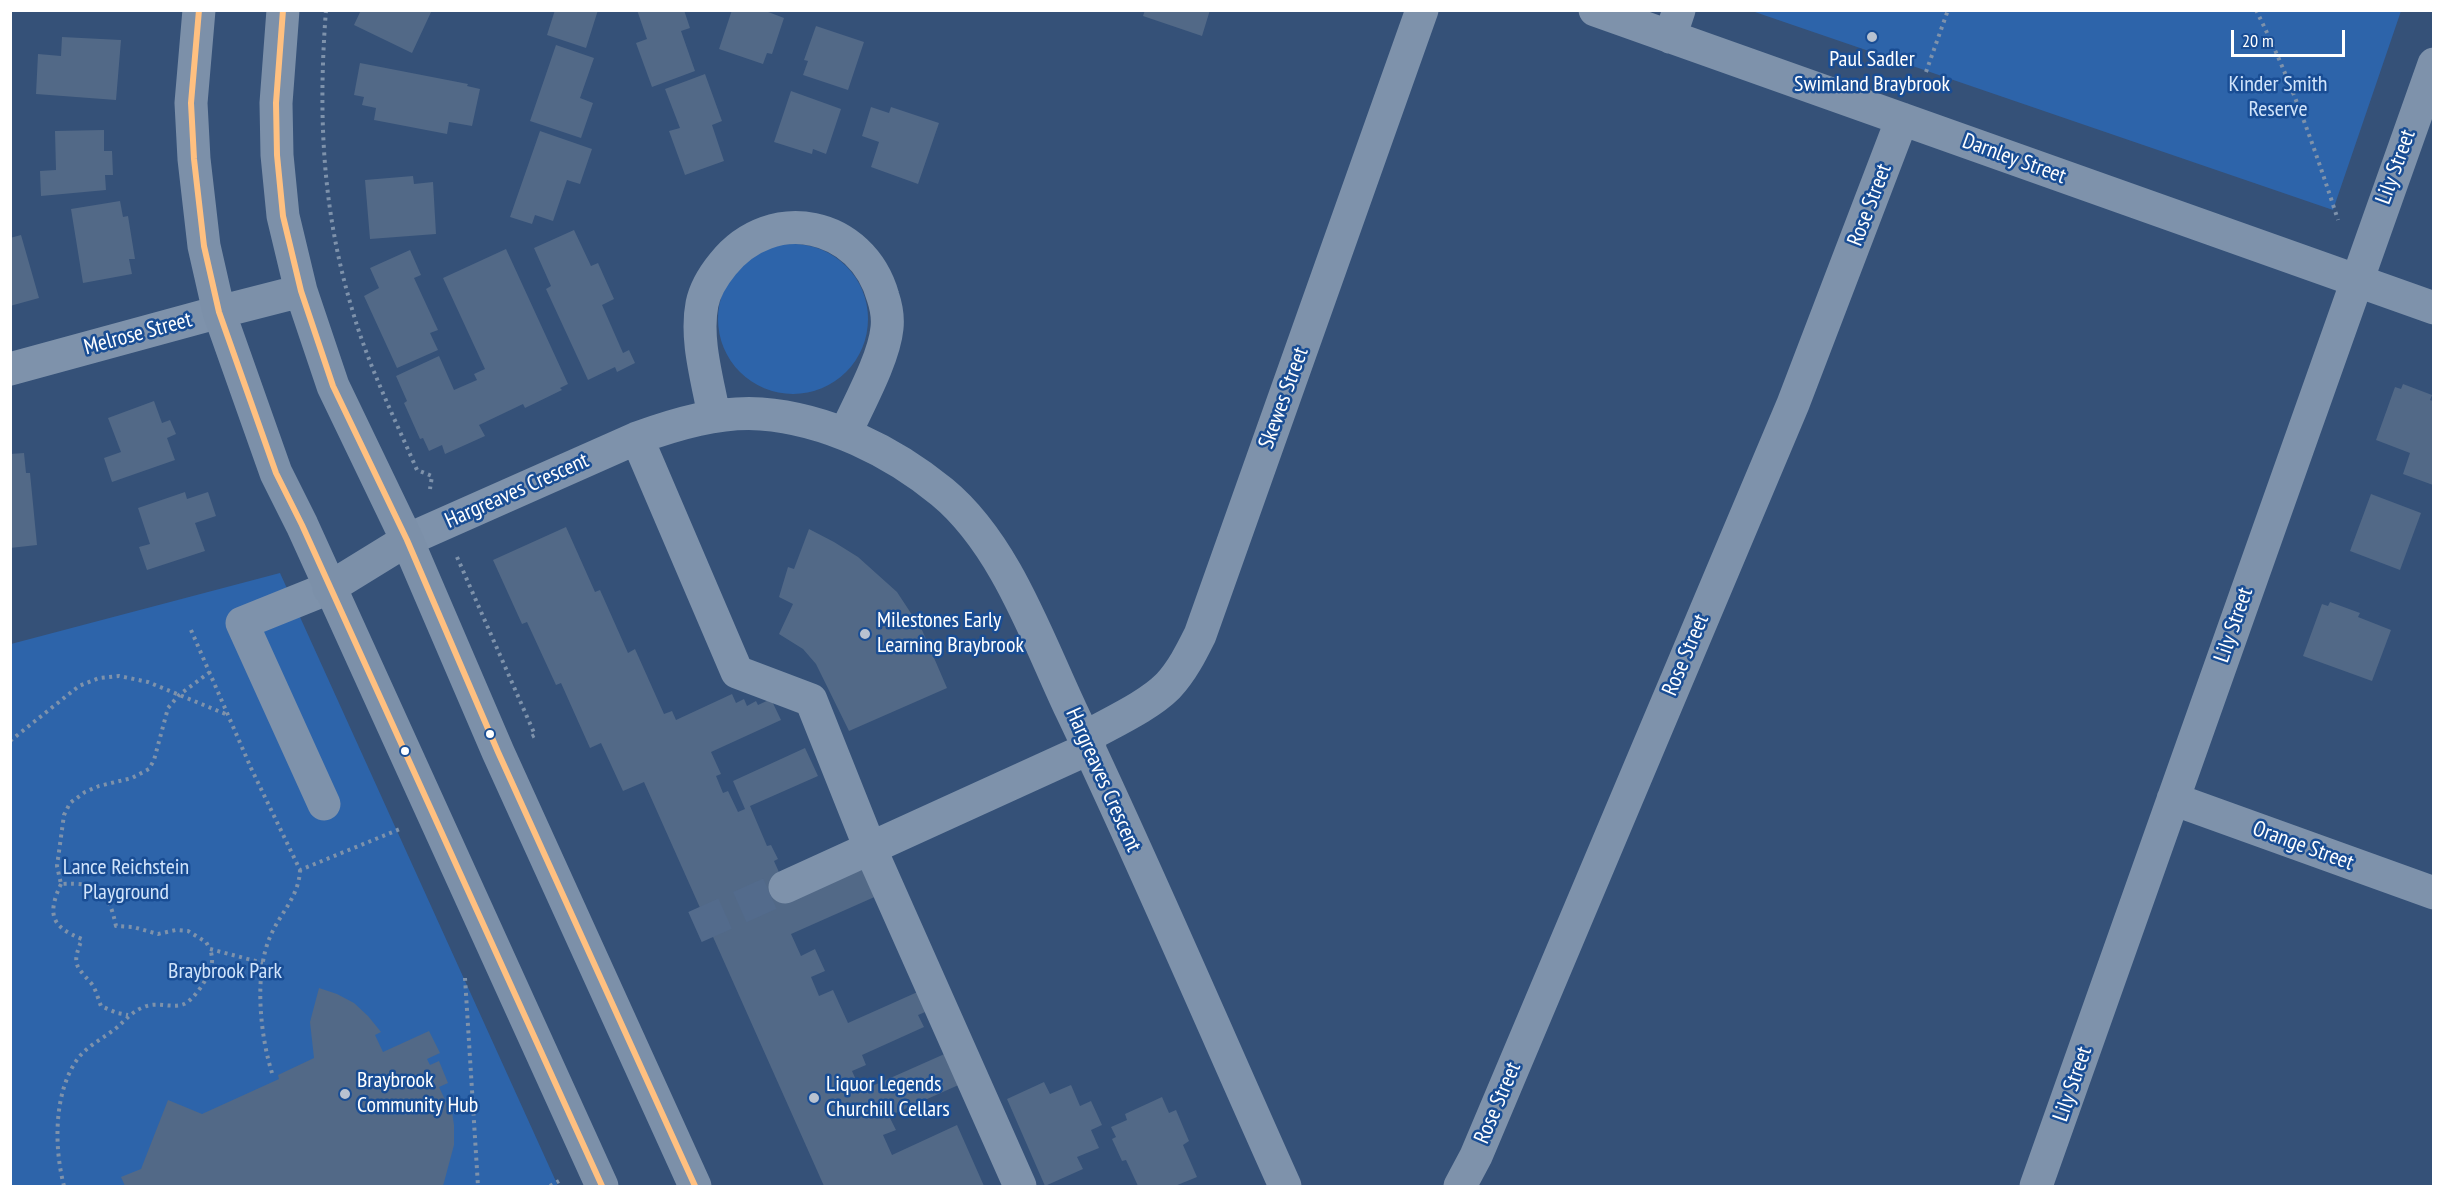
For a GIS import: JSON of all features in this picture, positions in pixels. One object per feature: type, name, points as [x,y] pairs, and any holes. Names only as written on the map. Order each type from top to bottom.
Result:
[{"type":"main road","points":[[199,10],[191,103],[194,159],[204,246],[219,312],[276,473],[302,525],[602,1186]]},
{"type":"main road","points":[[284,10],[276,103],[277,155],[283,216],[301,291],[333,386],[407,540],[498,752],[695,1186]]},
{"type":"main road","name":"Melrose Street","points":[[219,312],[301,291]]},
{"type":"main road","name":"Hargreaves Crescent","points":[[329,588],[407,540]]},
{"type":"street","name":"Skewes Street","points":[[785,887],[1087,743],[1168,686],[1185,663],[1200,634],[1422,10]]},
{"type":"street","name":"Darnley Street","points":[[1595,10],[1674,24],[1902,118],[2433,308]]},
{"type":"street","name":"Lily Street","points":[[2036,1186],[2433,64]]},
{"type":"street","name":"Rose Street","points":[[1460,1186],[1476,1156],[1793,404],[1902,118]]},
{"type":"street","points":[[714,416],[700,336],[702,303],[714,276],[731,254],[761,233],[790,226],[814,229],[838,238],[862,256],[878,280],[885,304],[887,328],[879,358],[845,434]]},
{"type":"street","name":"Melrose Street","points":[[10,369],[219,312]]},
{"type":"street","name":"Hargreaves Crescent","points":[[407,540],[637,438],[671,425],[714,416],[760,414],[807,422],[845,434],[894,459],[943,493],[977,528],[1001,562],[1087,743],[1285,1186]]},
{"type":"street","points":[[637,438],[737,672],[811,700],[870,848],[1020,1186]]},
{"type":"street","points":[[324,804],[242,623],[329,588]]},
{"type":"street","name":"Orange Street","points":[[2173,799],[2433,893]]},
{"type":"path","points":[[326,10],[322,140],[330,224],[352,310],[365,350],[417,470],[432,476],[429,494],[535,735],[498,752]]},
{"type":"path","points":[[1926,72],[1948,10]]},
{"type":"path","points":[[2256,10],[2284,66],[2338,220]]},
{"type":"path","points":[[10,741],[79,686],[99,678],[119,676],[148,682],[228,715],[191,630]]},
{"type":"path","points":[[129,1015],[101,1006],[93,985],[80,974],[76,963],[76,953],[82,939],[61,929],[56,923],[53,910],[55,897],[61,884],[57,866],[63,815],[70,803],[85,792],[132,778],[149,770],[154,760],[168,708],[178,695],[210,672]]},
{"type":"path","points":[[401,829],[405,839]]},
{"type":"path","points":[[272,1073],[265,1051],[261,1017],[263,963],[269,939],[299,884],[300,870]]},
{"type":"path","points":[[61,884],[79,883],[96,886],[105,894],[112,907],[116,926],[134,927],[158,934],[188,930],[206,942],[213,959],[211,968],[190,1000],[176,1005],[156,1003],[129,1015],[112,1031],[95,1041],[79,1057],[63,1093],[57,1137],[58,1161],[64,1186]]},
{"type":"path","points":[[210,949],[263,963]]},
{"type":"path","points":[[465,972],[478,1186]]},
{"type":"path","points":[[550,1186],[560,1181]]},
{"type":"green space","name":"Kinder Smith Reserve","points":[[2401,10],[2333,210],[1752,11]]},
{"type":"green space","points":[[793,244],[822,250],[846,266],[862,290],[868,319],[862,348],[846,372],[822,388],[793,394],[764,388],[740,372],[724,348],[718,319],[724,290],[740,266],[764,250]]},
{"type":"green space","name":"Braybrook Park","points":[[280,573],[558,1186],[11,1186],[11,644]]},
{"type":"building","points":[[361,10],[432,10],[412,53],[354,25]]},
{"type":"building","points":[[555,10],[598,10],[586,48],[547,35]]},
{"type":"building","points":[[637,10],[684,10],[690,28],[681,31],[695,71],[652,87],[636,43],[647,39]]},
{"type":"building","points":[[732,10],[763,10],[784,18],[772,54],[767,53],[763,64],[719,49]]},
{"type":"building","points":[[1145,10],[1210,10],[1202,36],[1143,16]]},
{"type":"building","points":[[816,26],[864,42],[848,90],[803,75],[808,61],[804,60]]},
{"type":"building","points":[[62,37],[121,40],[116,100],[36,94],[38,54],[61,56]]},
{"type":"building","points":[[556,45],[594,58],[580,98],[593,103],[581,138],[530,121]]},
{"type":"building","points":[[360,63],[468,84],[467,86],[480,89],[472,126],[449,122],[447,134],[374,120],[376,108],[362,105],[364,97],[354,95]]},
{"type":"building","points":[[705,74],[722,121],[712,125],[724,161],[685,175],[669,131],[680,128],[665,89]]},
{"type":"building","points":[[791,91],[841,109],[826,154],[813,149],[812,154],[774,142]]},
{"type":"building","points":[[871,107],[889,113],[891,107],[939,123],[918,184],[871,167],[879,142],[862,136]]},
{"type":"building","points":[[104,130],[104,151],[112,151],[113,175],[105,175],[106,190],[41,196],[40,171],[56,170],[55,131]]},
{"type":"building","points":[[540,131],[592,149],[580,184],[567,180],[553,221],[535,215],[532,224],[510,217]]},
{"type":"building","points":[[413,176],[414,184],[433,182],[436,234],[370,239],[365,180]]},
{"type":"building","points":[[120,201],[123,217],[128,216],[135,259],[129,259],[132,274],[83,283],[71,209]]},
{"type":"building","points":[[574,230],[591,266],[598,263],[614,299],[602,305],[623,353],[629,350],[635,363],[617,372],[615,367],[588,380],[546,289],[551,286],[534,248]]},
{"type":"building","points":[[21,235],[39,298],[10,306],[10,238]]},
{"type":"building","points":[[506,249],[568,384],[560,388],[562,390],[525,408],[523,404],[479,425],[485,436],[445,454],[442,445],[429,451],[423,438],[420,439],[404,403],[407,401],[396,376],[439,356],[454,390],[477,380],[474,374],[485,369],[443,278]]},
{"type":"building","points":[[410,250],[421,275],[414,278],[438,330],[430,333],[438,350],[397,368],[364,296],[379,288],[370,268]]},
{"type":"building","points":[[2403,384],[2432,395],[2430,400],[2433,401],[2433,485],[2403,474],[2410,453],[2376,440],[2395,387],[2401,389]]},
{"type":"building","points":[[154,401],[162,423],[170,420],[176,434],[167,438],[175,460],[112,482],[104,458],[121,452],[108,418]]},
{"type":"building","points":[[24,453],[26,473],[30,473],[37,545],[10,548],[10,454]]},
{"type":"building","points":[[185,492],[187,499],[208,492],[216,516],[195,523],[205,551],[147,570],[139,547],[150,544],[138,508]]},
{"type":"building","points":[[2371,494],[2421,513],[2400,570],[2350,551]]},
{"type":"building","points":[[566,527],[595,592],[600,590],[628,653],[635,649],[664,714],[672,711],[676,720],[732,694],[736,703],[744,699],[747,706],[756,701],[758,705],[771,699],[781,720],[711,752],[721,774],[716,776],[723,793],[728,791],[738,812],[745,809],[733,781],[805,748],[818,776],[750,806],[767,846],[771,845],[778,859],[774,861],[790,897],[865,863],[879,895],[791,934],[801,956],[815,949],[825,971],[811,977],[819,996],[833,990],[848,1023],[922,990],[930,1010],[918,1015],[924,1027],[862,1055],[866,1065],[852,1071],[861,1091],[949,1052],[963,1083],[889,1116],[896,1130],[883,1135],[892,1155],[957,1125],[984,1186],[824,1186],[644,782],[623,791],[601,743],[590,748],[561,683],[556,685],[527,622],[522,624],[493,560]]},
{"type":"building","points":[[809,529],[858,557],[897,592],[922,630],[947,688],[849,731],[816,664],[803,649],[779,634],[793,604],[779,597],[788,567],[794,569]]},
{"type":"building","points":[[2330,602],[2360,613],[2358,617],[2391,630],[2372,681],[2303,656],[2322,604],[2328,606]]},
{"type":"building","name":"Braybrook Community Hub","points":[[319,988],[354,1003],[368,1016],[381,1032],[375,1035],[383,1052],[429,1031],[440,1053],[427,1059],[430,1065],[439,1061],[448,1083],[439,1087],[448,1106],[451,1105],[454,1125],[454,1145],[443,1186],[125,1186],[121,1177],[141,1169],[168,1100],[202,1114],[279,1079],[278,1075],[314,1058],[310,1022]]},
{"type":"building","points":[[1044,1082],[1050,1094],[1071,1085],[1080,1106],[1091,1101],[1102,1125],[1091,1130],[1099,1148],[1077,1157],[1083,1169],[1045,1186],[1007,1099]]},
{"type":"building","points":[[1162,1097],[1169,1113],[1176,1110],[1189,1141],[1183,1145],[1197,1177],[1175,1186],[1138,1186],[1126,1160],[1122,1161],[1112,1139],[1116,1137],[1111,1127],[1127,1120],[1125,1114]]},
{"type":"tunnel","points":[[695,927],[785,887]]},
{"type":"transit line","points":[[199,10],[191,103],[194,159],[204,246],[219,312],[276,473],[302,525],[602,1186]]},
{"type":"transit line","points":[[283,10],[276,103],[277,155],[283,216],[301,291],[333,386],[407,540],[498,752],[695,1186]]},
{"type":"place","name":"Paul Sadler Swimland Braybrook","points":[[1872,37]]},
{"type":"place","name":"Milestones Early Learning Braybrook","points":[[865,634]]},
{"type":"place","name":"Braybrook Community Hub","points":[[345,1094]]},
{"type":"place","name":"Liquor Legends Churchill Cellars","points":[[814,1098]]},
{"type":"park label","name":"Lance Reichstein Playground","points":[[126,880]]}]
